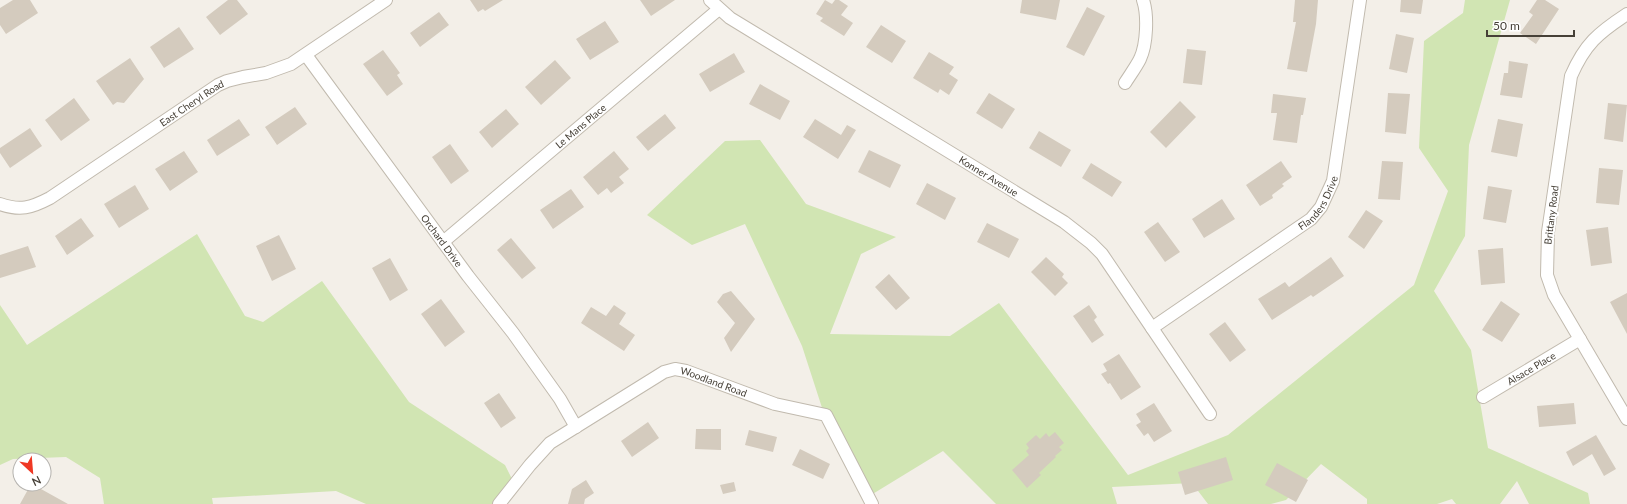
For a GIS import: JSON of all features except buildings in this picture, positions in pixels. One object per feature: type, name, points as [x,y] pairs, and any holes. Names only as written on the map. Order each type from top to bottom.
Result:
[{"type":"street","name":"East Cheryl Road","points":[[0,204],[20,208],[36,206],[218,86],[243,76],[266,73],[281,69],[306,55],[386,0]]},
{"type":"street","name":"Konner Avenue","points":[[710,0],[730,18],[1064,222],[1091,243],[1102,254],[1210,414]]},
{"type":"street","points":[[1125,83],[1141,58],[1146,34],[1146,14],[1143,0]]},
{"type":"street","name":"Flanders Drive","points":[[1152,328],[1311,219],[1321,207],[1333,181],[1360,0]]},
{"type":"street","name":"Le Mans Place","points":[[443,242],[719,9]]},
{"type":"street","name":"Brittany Road","points":[[1627,14],[1596,36],[1577,62],[1571,76],[1549,224],[1547,275],[1554,295],[1627,419]]},
{"type":"street","name":"Orchard Drive","points":[[306,55],[468,276],[513,333],[560,399],[576,427]]},
{"type":"street","name":"Alsace Place","points":[[1483,397],[1580,339]]},
{"type":"street","name":"Woodland Road","points":[[499,504],[530,465],[550,444],[664,372],[675,369],[775,404],[826,415],[872,504]]},
{"type":"green space","points":[[1465,0],[1510,0],[1469,145],[1465,236],[1434,291],[1471,350],[1488,448],[1588,493],[1590,504],[1529,504],[1517,481],[1500,504],[1456,504],[1452,499],[1437,504],[1367,504],[1367,499],[1321,464],[1286,500],[1271,504],[1208,504],[1192,483],[1112,487],[1117,504],[996,504],[943,451],[871,495],[826,420],[802,346],[745,224],[692,245],[647,215],[725,141],[760,140],[806,204],[896,237],[861,254],[830,334],[950,336],[999,303],[1128,475],[1228,435],[1414,285],[1448,191],[1419,148],[1424,41],[1463,13]]},
{"type":"green space","points":[[197,234],[245,316],[263,322],[322,281],[409,402],[505,465],[515,485],[497,504],[366,504],[336,491],[212,498],[213,504],[104,504],[100,478],[66,457],[52,458],[52,452],[12,452],[12,459],[0,465],[0,305],[27,345]]}]
